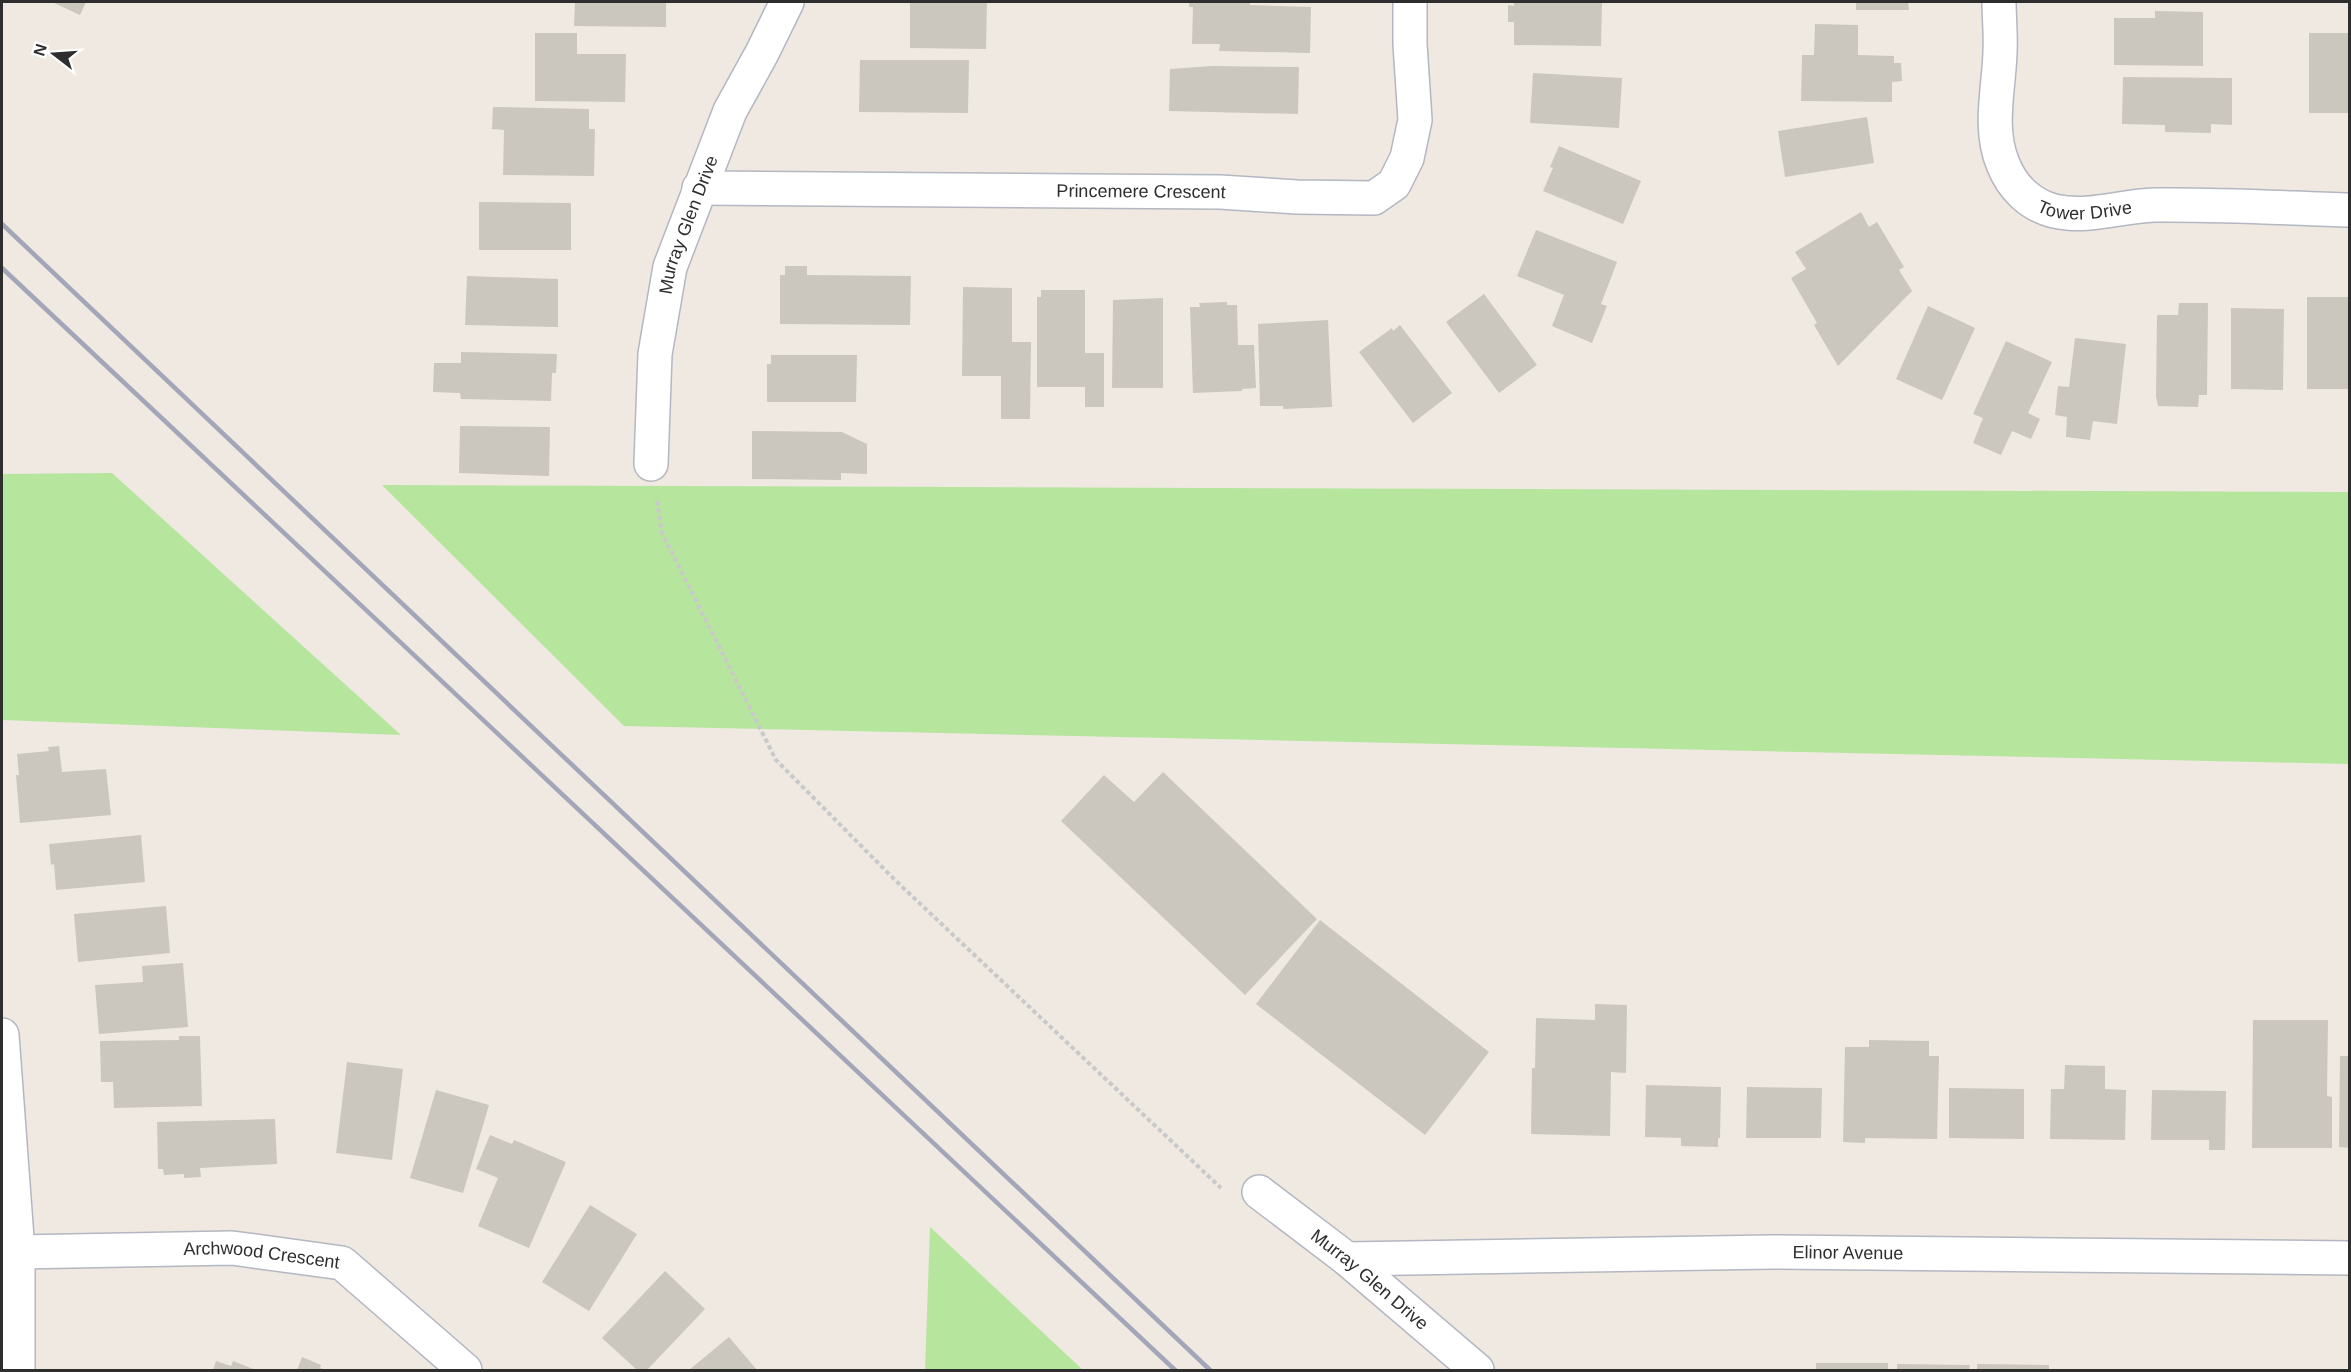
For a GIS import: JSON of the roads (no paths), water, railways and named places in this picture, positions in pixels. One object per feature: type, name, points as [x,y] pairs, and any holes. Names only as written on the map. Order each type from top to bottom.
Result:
[{"type":"street","name":"Murray Glen Drive","points":[[651,464],[655,354],[670,267],[730,111],[787,2]]},
{"type":"street","name":"Princemere Crescent","points":[[699,188],[1221,192],[1263,196],[1374,198],[1394,184],[1407,158],[1414,120],[1410,2]]},
{"type":"street","name":"Tower Drive","points":[[1999,2],[2000,50],[1995,109],[1997,144],[2003,165],[2020,192],[2030,202],[2053,211],[2072,213],[2098,213],[2151,205],[2349,210]]},
{"type":"street","points":[[2,1035],[18,1252],[18,1371]]},
{"type":"street","name":"Murray Glen Drive","points":[[1259,1192],[1347,1259],[1477,1371]]},
{"type":"street","name":"Archwood Crescent","points":[[18,1252],[232,1248],[342,1263],[465,1371]]},
{"type":"street","name":"Elinor Avenue","points":[[1347,1259],[1772,1252],[2349,1258]]},
{"type":"railway","points":[[2,224],[1210,1370]]},
{"type":"railway","points":[[2,268],[1175,1370]]}]
